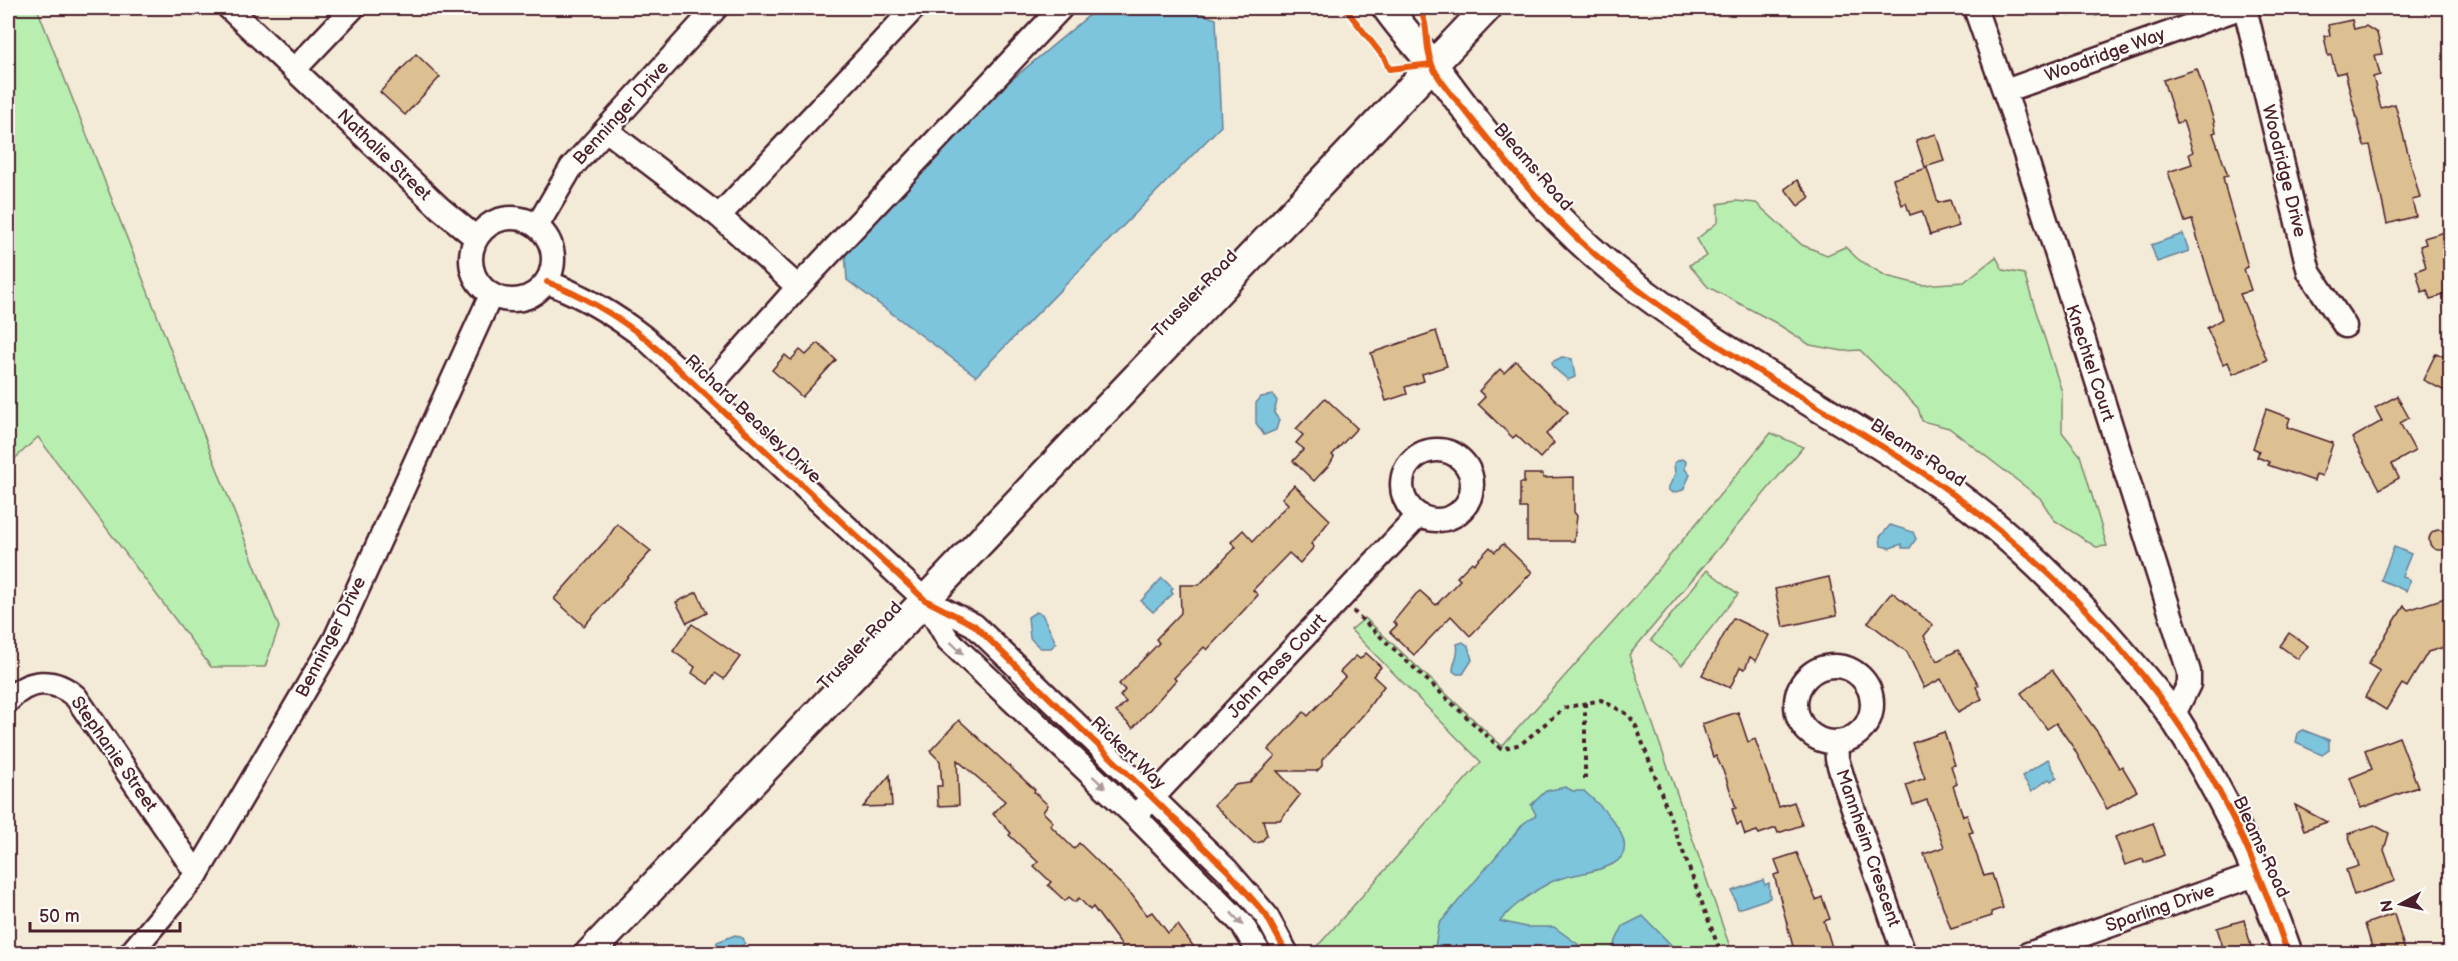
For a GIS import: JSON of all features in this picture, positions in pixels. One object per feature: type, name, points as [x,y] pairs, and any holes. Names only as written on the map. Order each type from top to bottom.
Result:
[{"type":"main road","name":"Bleams Road","points":[[1387,8],[1528,187],[1583,243],[1660,305],[1903,460],[1983,515],[2091,618],[2173,716],[2218,790],[2258,874],[2288,954]]},
{"type":"main road","name":"Trussler Road","points":[[589,954],[1487,8]]},
{"type":"street","name":"Nathalie Street","points":[[229,8],[441,209],[476,238]]},
{"type":"street","points":[[295,69],[353,8]]},
{"type":"street","name":"Benninger Drive","points":[[537,226],[571,168],[716,8]]},
{"type":"street","points":[[719,216],[914,8]]},
{"type":"street","points":[[704,393],[798,287],[1060,8]]},
{"type":"street","name":"Knechtel Court","points":[[1975,8],[2005,91],[2189,672],[2189,684],[2173,716]]},
{"type":"street","name":"Woodridge Way","points":[[2005,91],[2242,8]]},
{"type":"street","name":"Woodridge Drive","points":[[2242,8],[2309,272],[2345,326]]},
{"type":"street","points":[[606,130],[719,216],[798,287]]},
{"type":"street","points":[[505,218],[521,219],[537,226],[546,236],[552,251],[552,267],[547,282],[536,293],[521,300],[505,300],[491,295],[478,283],[472,268],[471,251],[476,238],[490,224],[505,218]]},
{"type":"street","name":"Richard Beasley Drive","points":[[547,282],[585,296],[617,316],[704,393],[925,600]]},
{"type":"street","name":"Benninger Drive","points":[[130,954],[197,874],[334,639],[491,295]]},
{"type":"street","name":"John Ross Court","points":[[1135,816],[1419,515]]},
{"type":"street","points":[[925,600],[948,640],[1135,816],[1242,924],[1260,954]]},
{"type":"street","name":"Rickert Way","points":[[925,600],[974,625],[1154,798],[1227,870],[1266,915],[1287,954]]},
{"type":"street","name":"Stephanie Street","points":[[8,701],[20,689],[42,683],[64,687],[76,696],[197,874]]},
{"type":"street","name":"Mannheim Crescent","points":[[1836,742],[1837,759],[1904,954]]},
{"type":"street","name":"Sparling Drive","points":[[2028,954],[2258,874]]},
{"type":"path","points":[[1340,599],[1501,749],[1521,744],[1564,708],[1585,702],[1601,700],[1609,702],[1629,715],[1637,728],[1721,954]]},
{"type":"path","points":[[1585,702],[1585,779]]},
{"type":"green space","points":[[8,8],[37,8],[279,627],[265,667],[211,667],[38,437],[8,465]]},
{"type":"green space","points":[[1736,201],[1756,203],[1802,245],[1827,255],[1845,247],[1859,260],[1886,276],[1922,285],[1964,282],[1996,257],[2003,270],[2024,274],[2062,392],[2062,432],[2080,455],[2107,546],[2096,547],[2054,520],[2040,498],[1949,428],[1922,421],[1918,408],[1860,350],[1843,351],[1810,345],[1776,323],[1708,287],[1689,265],[1707,256],[1697,239],[1718,222],[1718,204]]},
{"type":"green space","points":[[1771,433],[1803,447],[1629,655],[1732,953],[1316,954],[1315,949],[1481,762],[1351,630],[1365,618],[1502,746],[1633,600]]},
{"type":"green space","points":[[1707,570],[1738,594],[1682,665],[1651,640]]},
{"type":"water","points":[[1098,8],[1186,8],[1216,19],[1221,126],[976,376],[847,280],[845,253],[925,152]]},
{"type":"water","points":[[2067,8],[2092,8],[2070,16]]},
{"type":"water","points":[[2092,8],[2107,8],[2108,12],[2096,16]]},
{"type":"water","points":[[2183,234],[2189,251],[2157,262],[2151,245]]},
{"type":"water","points":[[1562,357],[1572,359],[1575,377],[1568,380],[1553,367],[1552,362]]},
{"type":"water","points":[[1273,395],[1277,401],[1274,413],[1279,420],[1276,430],[1264,435],[1256,423],[1256,403],[1261,397]]},
{"type":"water","points":[[1681,459],[1686,461],[1685,469],[1690,475],[1683,490],[1672,493],[1668,489],[1675,474],[1674,463]]},
{"type":"water","points":[[1890,525],[1913,532],[1916,539],[1910,548],[1902,548],[1902,544],[1890,548],[1881,546],[1880,537]]},
{"type":"water","points":[[2394,547],[2411,554],[2402,576],[2410,580],[2406,591],[2381,580]]},
{"type":"water","points":[[1162,578],[1173,588],[1171,591],[1173,594],[1153,612],[1141,601]]},
{"type":"water","points":[[1036,612],[1042,614],[1056,643],[1051,648],[1040,648],[1030,638],[1028,617]]},
{"type":"water","points":[[1463,642],[1468,646],[1472,660],[1463,674],[1457,674],[1453,671],[1458,651],[1457,644]]},
{"type":"water","points":[[2303,730],[2329,740],[2329,750],[2322,755],[2296,743],[2298,733]]},
{"type":"water","points":[[2048,759],[2057,777],[2051,781],[2049,779],[2032,791],[2022,776]]},
{"type":"water","points":[[1565,787],[1573,791],[1584,791],[1600,805],[1622,836],[1624,847],[1622,856],[1606,867],[1551,882],[1524,899],[1500,921],[1526,927],[1554,927],[1590,953],[1441,953],[1435,947],[1439,924],[1524,823],[1536,815],[1531,805],[1546,791]]},
{"type":"water","points":[[1763,880],[1765,885],[1769,883],[1770,898],[1738,909],[1732,891]]},
{"type":"water","points":[[1643,916],[1679,953],[1610,953],[1623,926]]},
{"type":"water","points":[[735,935],[743,938],[745,943],[734,953],[717,953],[715,949],[717,942]]},
{"type":"building","points":[[2352,20],[2354,29],[2366,26],[2377,33],[2382,54],[2375,55],[2380,75],[2373,77],[2381,108],[2395,104],[2420,198],[2412,200],[2416,216],[2387,224],[2370,145],[2364,146],[2345,72],[2336,74],[2331,55],[2328,56],[2324,36],[2330,35],[2328,25]]},
{"type":"building","points":[[416,54],[440,77],[405,115],[380,92]]},
{"type":"building","points":[[2197,69],[2214,121],[2216,132],[2213,133],[2228,176],[2223,177],[2227,195],[2248,267],[2244,269],[2251,290],[2240,294],[2267,360],[2233,374],[2228,362],[2223,364],[2207,328],[2222,319],[2192,220],[2185,222],[2168,172],[2192,164],[2189,154],[2193,152],[2183,121],[2177,123],[2163,80]]},
{"type":"building","points":[[1936,134],[1944,161],[1925,167],[1916,140]]},
{"type":"building","points":[[1927,168],[1938,203],[1950,200],[1959,226],[1930,235],[1922,211],[1910,215],[1906,203],[1902,205],[1893,179]]},
{"type":"building","points":[[1797,180],[1810,197],[1798,206],[1785,189]]},
{"type":"building","points":[[2451,230],[2451,293],[2430,299],[2427,290],[2422,292],[2416,271],[2426,267],[2420,246],[2426,244],[2424,238]]},
{"type":"building","points":[[1436,331],[1447,366],[1422,374],[1424,381],[1405,387],[1407,394],[1386,401],[1371,353]]},
{"type":"building","points":[[818,343],[836,360],[802,397],[772,370],[785,355],[791,360],[800,350],[806,355]]},
{"type":"building","points":[[2436,353],[2451,360],[2451,394],[2423,380]]},
{"type":"building","points":[[1516,361],[1568,412],[1546,434],[1554,443],[1540,458],[1516,435],[1513,438],[1478,404],[1485,397],[1479,391],[1500,369],[1504,373]]},
{"type":"building","points":[[2397,396],[2409,418],[2400,423],[2415,451],[2392,464],[2399,478],[2380,489],[2352,438],[2382,421],[2375,408]]},
{"type":"building","points":[[1325,398],[1357,428],[1332,455],[1334,457],[1330,464],[1314,481],[1293,461],[1304,449],[1296,443],[1303,435],[1296,429]]},
{"type":"building","points":[[2266,409],[2290,418],[2287,427],[2333,443],[2322,476],[2316,474],[2314,481],[2268,465],[2269,462],[2257,457],[2259,451],[2253,448]]},
{"type":"building","points":[[1524,474],[1543,474],[1543,478],[1574,477],[1574,512],[1577,516],[1574,541],[1527,541],[1527,508],[1520,508],[1520,483],[1524,483]]},
{"type":"building","points":[[1294,485],[1330,520],[1311,544],[1314,547],[1300,563],[1289,553],[1253,590],[1258,595],[1207,650],[1204,647],[1174,678],[1176,680],[1133,728],[1116,712],[1126,702],[1120,696],[1125,690],[1119,684],[1159,643],[1156,639],[1181,613],[1180,585],[1199,585],[1236,547],[1231,542],[1243,530],[1253,541],[1288,504],[1282,498]]},
{"type":"building","points":[[617,524],[651,551],[584,626],[554,599],[607,539]]},
{"type":"building","points":[[2439,530],[2446,533],[2449,540],[2446,547],[2439,550],[2432,547],[2429,540],[2432,533]]},
{"type":"building","points":[[1503,544],[1532,572],[1470,636],[1451,616],[1414,655],[1390,632],[1397,625],[1393,622],[1416,594],[1420,591],[1436,605],[1460,580],[1457,577],[1472,562],[1474,564],[1490,547],[1495,552]]},
{"type":"building","points":[[1829,577],[1837,615],[1783,627],[1775,589]]},
{"type":"building","points":[[697,592],[707,613],[687,623],[676,602]]},
{"type":"building","points":[[1892,592],[1933,625],[1924,636],[1937,661],[1958,650],[1979,685],[1976,687],[1982,699],[1958,712],[1941,679],[1924,688],[1907,652],[1868,622]]},
{"type":"building","points":[[2451,596],[2451,645],[2428,652],[2407,687],[2402,684],[2386,710],[2365,697],[2380,671],[2368,664],[2404,606],[2408,610]]},
{"type":"building","points":[[1733,618],[1769,635],[1756,661],[1750,657],[1745,669],[1740,667],[1730,688],[1702,675]]},
{"type":"building","points":[[692,624],[740,657],[724,679],[715,673],[708,684],[692,673],[695,667],[673,651]]},
{"type":"building","points":[[2289,633],[2308,646],[2298,659],[2280,646]]},
{"type":"building","points":[[1366,653],[1381,667],[1373,676],[1384,686],[1363,715],[1322,760],[1322,766],[1317,771],[1277,771],[1300,795],[1280,820],[1263,820],[1267,835],[1261,842],[1254,843],[1214,805],[1234,785],[1249,783],[1275,756],[1268,750],[1304,712],[1308,716],[1345,677],[1340,672],[1356,656],[1360,659]]},
{"type":"building","points":[[2052,670],[2098,733],[2119,768],[2122,766],[2137,791],[2107,809],[2073,747],[2056,723],[2047,729],[2021,693]]},
{"type":"building","points":[[1738,712],[1748,742],[1755,739],[1779,807],[1794,802],[1802,825],[1778,833],[1776,828],[1759,834],[1757,831],[1745,835],[1741,823],[1737,825],[1732,809],[1736,808],[1725,775],[1716,756],[1713,757],[1702,724]]},
{"type":"building","points":[[959,720],[1035,790],[1034,792],[1048,805],[1043,812],[1053,822],[1050,825],[1074,849],[1079,843],[1132,895],[1147,915],[1152,912],[1168,933],[1178,925],[1199,954],[1121,954],[1122,946],[1093,907],[1090,910],[1079,898],[1075,902],[1069,897],[1065,901],[1048,885],[1051,882],[1034,866],[1038,862],[1009,835],[1011,833],[993,814],[1005,801],[957,760],[959,805],[938,806],[937,786],[942,786],[940,761],[930,751]]},
{"type":"building","points":[[1944,732],[1955,765],[1951,766],[1957,784],[1953,786],[1963,816],[1967,815],[1973,832],[1969,833],[1984,876],[1992,874],[2003,908],[1991,912],[1992,916],[1951,929],[1924,854],[1944,847],[1927,800],[1913,805],[1906,785],[1925,778],[1912,743]]},
{"type":"building","points":[[2399,737],[2418,787],[2361,808],[2350,778],[2372,769],[2365,750]]},
{"type":"building","points":[[890,775],[892,806],[863,807]]},
{"type":"building","points":[[2295,805],[2327,822],[2304,830]]},
{"type":"building","points":[[2153,823],[2164,855],[2144,863],[2143,859],[2125,865],[2115,837]]},
{"type":"building","points":[[2374,825],[2389,833],[2384,850],[2395,881],[2354,895],[2346,870],[2359,866],[2348,834]]},
{"type":"building","points":[[1797,853],[1816,900],[1822,897],[1830,919],[1824,921],[1834,954],[1795,954],[1774,875],[1780,873],[1775,860]]},
{"type":"building","points":[[2394,914],[2406,954],[2374,954],[2365,924]]},
{"type":"building","points":[[2244,920],[2252,950],[2225,954],[2217,928]]},
{"type":"cycle path","points":[[1345,8],[1385,59],[1389,69],[1432,64]]},
{"type":"cycle path","points":[[1419,8],[1425,21],[1430,58],[1439,78],[1522,180],[1581,242],[1618,274],[1697,332],[1943,487],[2016,544],[2051,576],[2116,643],[2173,716],[2208,771],[2239,831],[2288,954]]},
{"type":"cycle path","points":[[547,282],[598,306],[646,339],[925,600],[974,625],[1227,870],[1266,915],[1287,954]]}]
